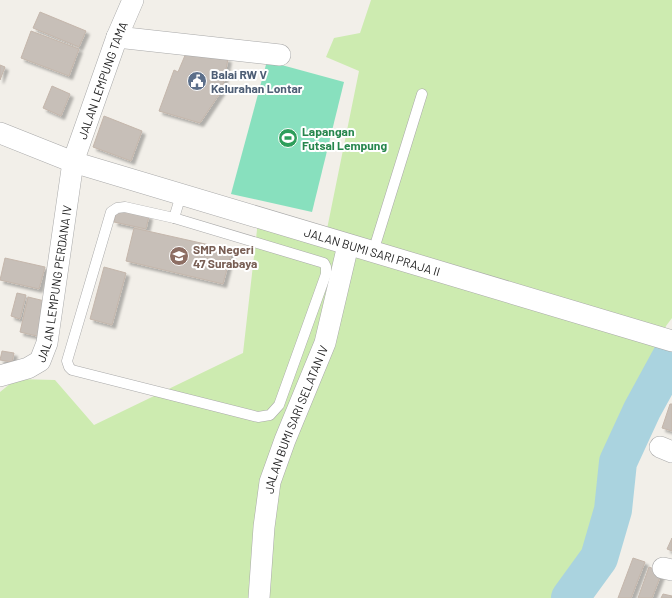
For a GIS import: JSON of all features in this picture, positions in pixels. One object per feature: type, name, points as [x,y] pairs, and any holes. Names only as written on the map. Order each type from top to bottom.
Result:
[{"type":"street","name":"JALAN LEMPUNG TAMA","points":[[73,162],[117,37],[134,0]]},
{"type":"street","points":[[117,37],[280,55]]},
{"type":"street","name":"JALAN BUMI SARI PRAJA II","points":[[0,133],[73,162],[672,341]]},
{"type":"street","name":"JALAN LEMPUNG PERDANA IV","points":[[0,376],[28,368],[40,361],[47,344],[73,162]]},
{"type":"street","name":"JALAN BUMI SARI SELATAN IV","points":[[258,598],[264,527],[270,482],[285,440],[325,344],[348,244]]},
{"type":"lane","points":[[374,252],[422,94]]},
{"type":"lane","points":[[174,218],[182,195]]},
{"type":"lane","points":[[125,207],[174,218],[324,263],[326,267],[326,274],[279,405],[270,415],[258,416],[72,370],[69,367],[67,361],[112,212],[117,208],[125,207]]},
{"type":"green space","points":[[371,0],[672,0],[672,318],[666,326],[612,452],[589,550],[577,575],[558,598],[0,598],[0,392],[16,379],[55,380],[94,425],[243,353],[258,221],[327,229],[359,71],[326,57],[334,38],[360,33]]},
{"type":"green space","name":"Lapangan Futsal Lempung","points":[[267,61],[344,82],[312,212],[231,194]]},
{"type":"building","points":[[40,12],[86,31],[79,47],[33,28]]},
{"type":"building","points":[[31,31],[79,49],[69,76],[21,58]]},
{"type":"building","name":"Balai RW V Kelurahan Lontar","points":[[186,53],[228,59],[222,90],[200,123],[159,111],[174,70],[178,72]]},
{"type":"building","points":[[0,65],[5,67],[0,80]]},
{"type":"building","points":[[52,86],[70,94],[61,116],[43,108]]},
{"type":"building","points":[[104,116],[142,131],[131,161],[93,147]]},
{"type":"building","points":[[117,209],[149,216],[146,229],[114,222]]},
{"type":"building","name":"SMP Negeri 47 Surabaya","points":[[134,228],[232,250],[223,284],[126,261]]},
{"type":"building","points":[[5,258],[45,267],[39,289],[0,280]]},
{"type":"building","points":[[104,267],[126,273],[112,325],[90,319]]},
{"type":"building","points":[[17,293],[26,295],[20,319],[11,316]]},
{"type":"building","points":[[28,297],[49,302],[41,337],[20,332]]},
{"type":"building","points":[[2,351],[14,353],[12,362],[0,360]]},
{"type":"building","points":[[670,404],[672,404],[672,431],[662,428]]},
{"type":"building","points":[[672,538],[672,551],[667,549]]},
{"type":"building","points":[[633,558],[645,562],[631,598],[618,598]]},
{"type":"building","points":[[649,567],[662,572],[652,598],[638,598]]},
{"type":"building","points":[[663,594],[672,596],[672,598],[661,598]]},
{"type":"waterway","points":[[570,598],[599,558],[613,510],[618,462],[642,410],[672,355]]},
{"type":"place","name":"Balai RW V Kelurahan Lontar","points":[[197,81]]},
{"type":"place","name":"Lapangan Futsal Lempung","points":[[288,138]]},
{"type":"place","name":"SMP Negeri 47 Surabaya","points":[[179,256]]}]
